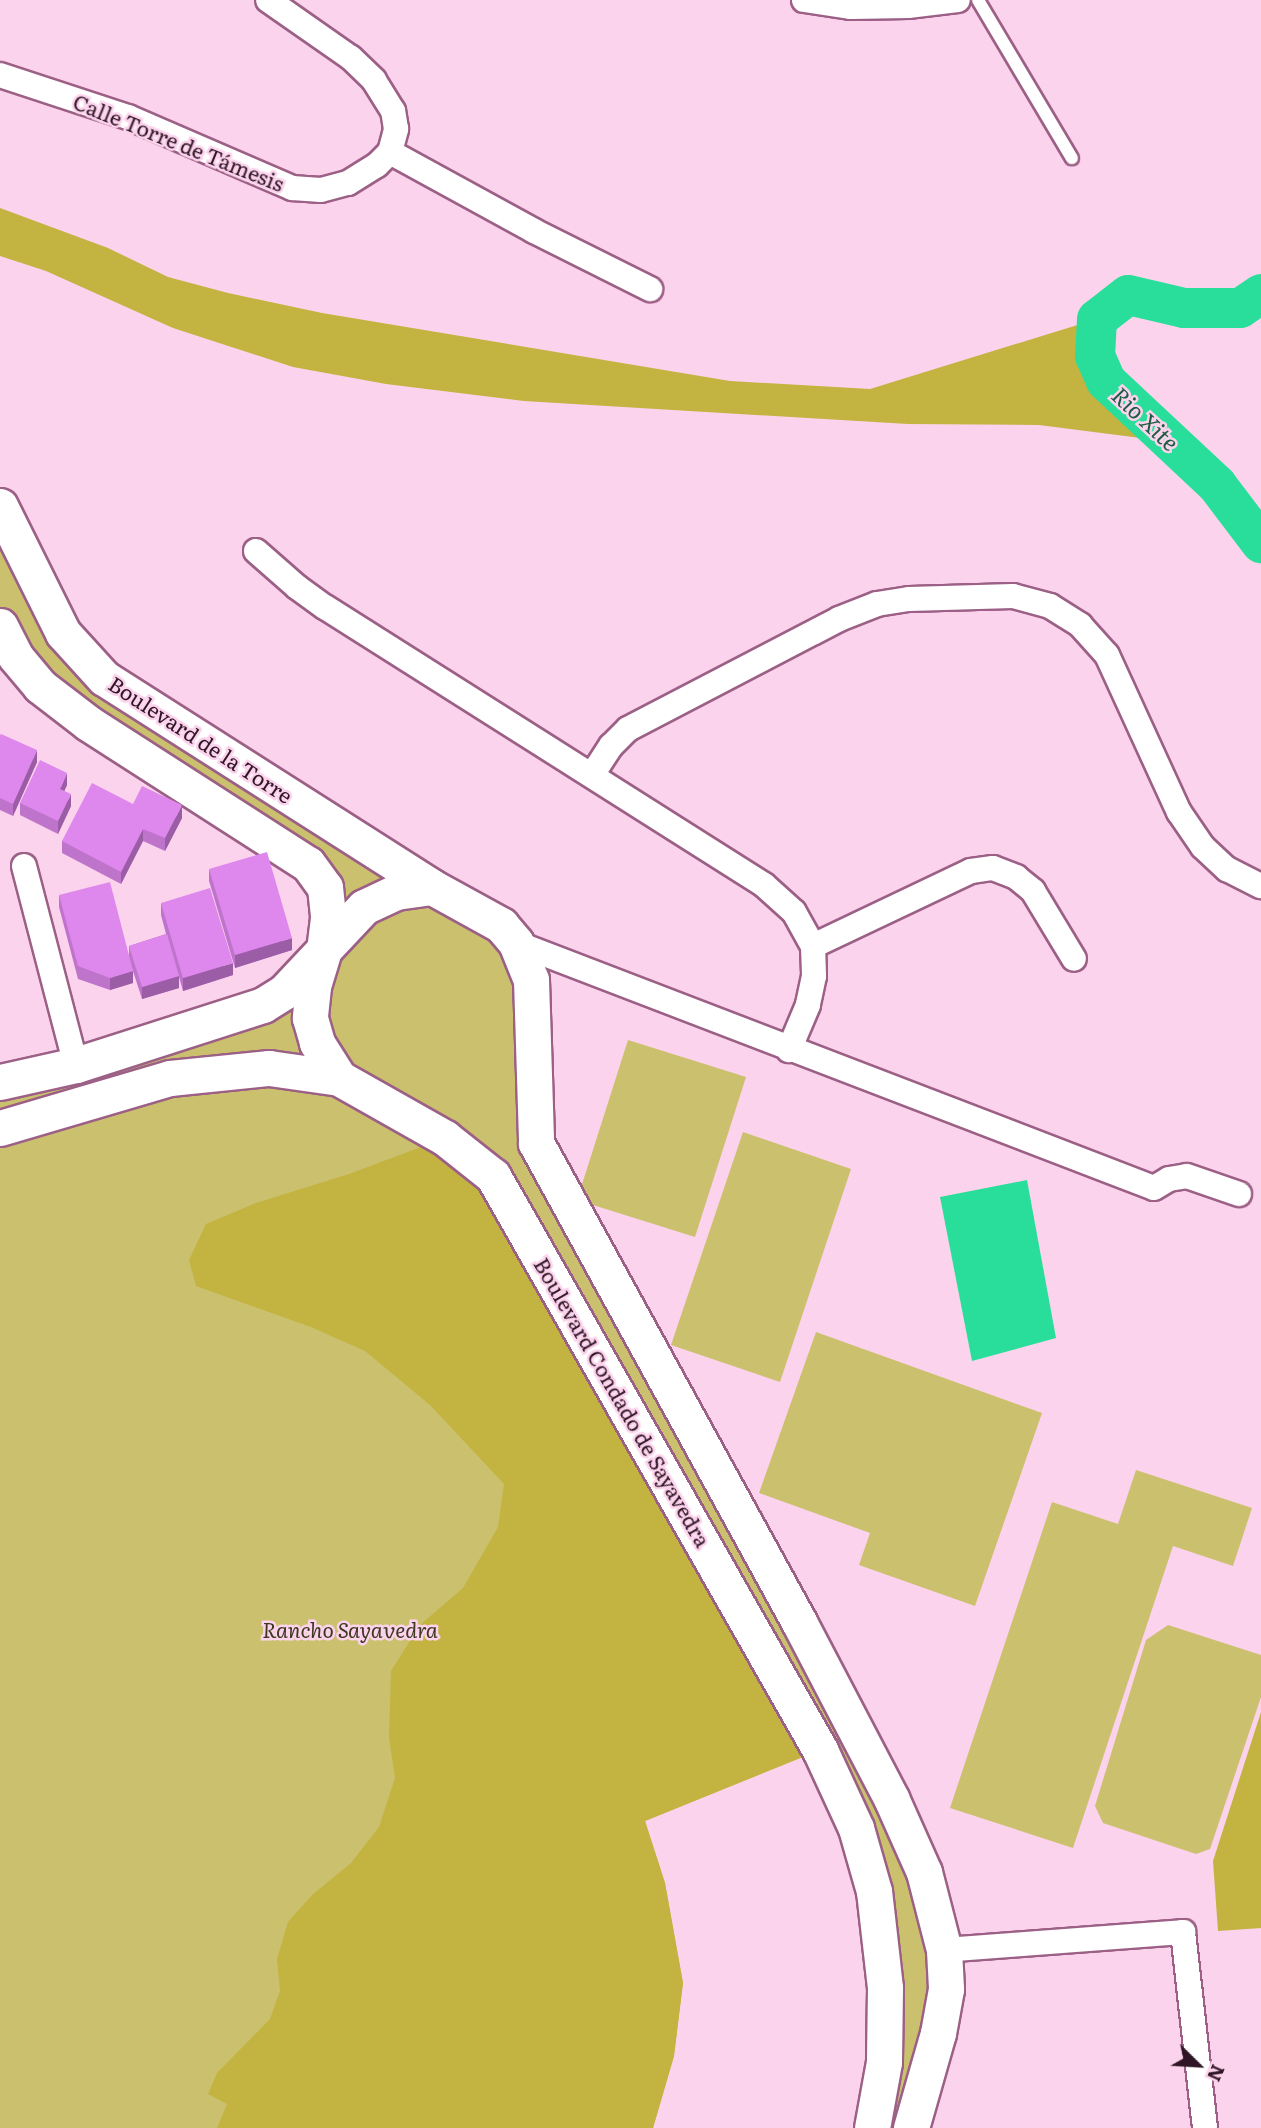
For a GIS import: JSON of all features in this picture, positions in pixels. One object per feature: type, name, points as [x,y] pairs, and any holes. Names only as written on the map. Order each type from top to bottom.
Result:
[{"type":"street","points":[[268,0],[352,58],[374,80],[393,111],[396,129],[390,152],[534,231],[650,289]]},
{"type":"street","points":[[804,0],[851,7],[908,6],[958,0]]},
{"type":"street","name":"Calle Torre de Támesis","points":[[0,75],[128,117],[292,188],[321,190],[348,184],[377,165],[390,152]]},
{"type":"street","name":"Boulevard de la Torre","points":[[0,506],[63,633],[104,678],[432,887]]},
{"type":"street","points":[[257,551],[297,587],[325,607],[764,885],[794,912],[813,946],[814,976],[808,1005],[789,1050]]},
{"type":"street","points":[[592,775],[611,746],[628,730],[839,619],[877,604],[908,599],[1013,597],[1050,606],[1080,625],[1107,654],[1179,813],[1203,847],[1227,869],[1261,886]]},
{"type":"street","points":[[0,626],[15,656],[40,686],[66,706],[307,864],[325,887],[328,918],[324,950],[313,988],[310,1018],[317,1044],[340,1078]]},
{"type":"street","points":[[24,866],[76,1065]]},
{"type":"street","points":[[813,946],[971,871],[993,869],[1016,877],[1033,891],[1074,959]]},
{"type":"street","points":[[0,1082],[76,1065],[263,1005],[285,991],[364,907],[396,892],[432,887],[501,925],[516,943],[531,980],[536,1143],[528,1161],[513,1173],[493,1176]]},
{"type":"street","points":[[516,943],[789,1050],[1025,1136],[1154,1188],[1169,1179],[1187,1176],[1238,1194]]},
{"type":"street","name":"Boulevard Condado de Sayavedra","points":[[0,1128],[170,1078],[268,1068],[340,1078],[445,1138],[493,1176],[820,1750],[856,1828],[874,1891],[885,1988],[884,2062],[872,2128]]},
{"type":"street","points":[[536,1143],[799,1622],[891,1798],[924,1872],[944,1950],[946,1989],[911,2128]]},
{"type":"street","points":[[944,1950],[1183,1932],[1205,2128]]},
{"type":"lane","points":[[978,0],[1072,158]]},
{"type":"green space","name":"Rancho Sayavedra","points":[[0,506],[63,633],[514,945],[536,1143],[799,1622],[944,1950],[911,2128],[872,2128],[885,1988],[820,1750],[645,1821],[665,1883],[683,1983],[674,2056],[653,2128],[0,2128],[0,1082],[285,991],[319,1043],[327,886],[88,723],[0,627]]},
{"type":"green space","points":[[628,1040],[746,1077],[695,1237],[577,1200]]},
{"type":"green space","points":[[743,1132],[851,1169],[780,1382],[671,1345]]},
{"type":"green space","points":[[816,1332],[1042,1413],[975,1606],[859,1565],[870,1533],[759,1493]]},
{"type":"green space","points":[[1136,1470],[1252,1508],[1233,1566],[1173,1546],[1073,1848],[950,1808],[1052,1502],[1118,1524]]},
{"type":"green space","points":[[1168,1625],[1261,1655],[1261,1697],[1210,1849],[1196,1854],[1103,1823],[1095,1806],[1146,1640]]},
{"type":"shaded area","points":[[0,208],[108,248],[168,277],[228,293],[322,313],[730,381],[870,389],[1097,319],[1095,356],[1106,381],[1172,442],[1039,425],[908,424],[524,401],[386,384],[293,367],[173,328],[46,271],[0,256]]},
{"type":"shaded area","points":[[445,1138],[464,1152],[820,1750],[645,1821],[665,1883],[683,1983],[674,2056],[653,2128],[217,2128],[227,2104],[208,2094],[217,2073],[270,2019],[280,1991],[277,1959],[288,1922],[312,1895],[351,1863],[379,1827],[395,1778],[389,1738],[391,1671],[420,1625],[463,1588],[498,1527],[504,1484],[430,1405],[365,1351],[311,1327],[196,1286],[189,1260],[206,1224],[256,1203],[349,1174]]},
{"type":"shaded area","points":[[1027,1180],[1056,1338],[972,1361],[940,1197]]},
{"type":"shaded area","points":[[1261,1712],[1261,1928],[1218,1931],[1213,1861]]},
{"type":"building","points":[[1,734],[37,750],[13,804],[0,798]]},
{"type":"building","points":[[40,760],[67,773],[60,789],[71,794],[58,821],[20,803]]},
{"type":"building","points":[[92,783],[133,804],[142,786],[182,805],[165,838],[143,829],[121,872],[62,841]]},
{"type":"building","points":[[267,852],[292,938],[235,955],[209,869]]},
{"type":"building","points":[[110,882],[133,971],[110,978],[78,966],[59,895]]},
{"type":"building","points":[[210,888],[233,963],[183,978],[161,903]]},
{"type":"building","points":[[167,934],[179,976],[142,987],[129,946]]},
{"type":"waterway","name":"Rio Xite","points":[[1261,294],[1240,308],[1184,308],[1128,295],[1097,319],[1095,356],[1106,381],[1217,485],[1261,543]]}]
